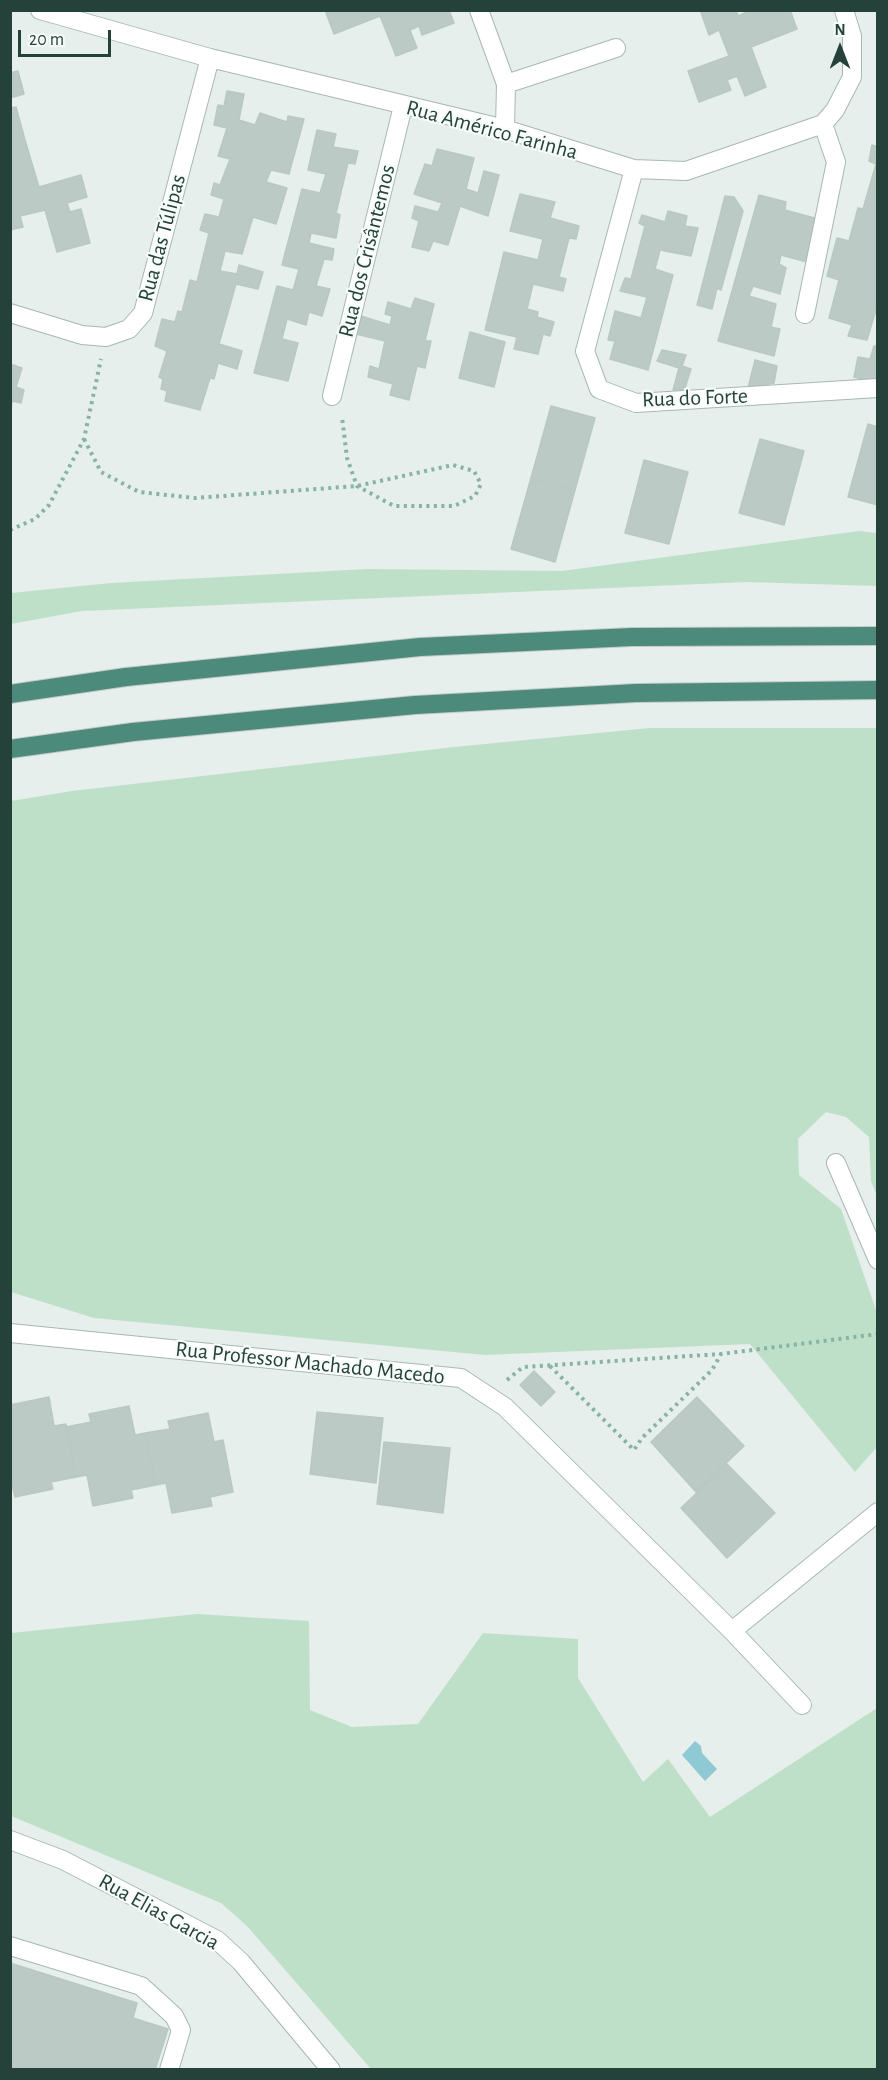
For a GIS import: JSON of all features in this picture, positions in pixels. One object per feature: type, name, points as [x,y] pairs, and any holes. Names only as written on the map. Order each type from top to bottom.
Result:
[{"type":"highway","points":[[10,694],[126,677],[420,647],[632,637],[878,636]]},
{"type":"highway","points":[[10,748],[133,732],[415,705],[636,693],[878,690]]},
{"type":"street","points":[[479,10],[506,84],[505,129]]},
{"type":"street","points":[[805,314],[836,162],[823,124],[835,110],[852,77],[852,36],[844,10]]},
{"type":"street","name":"Rua Américo Farinha","points":[[52,12],[210,58],[505,129],[634,169],[686,171],[823,124]]},
{"type":"street","points":[[506,84],[616,48]]},
{"type":"street","name":"Rua das Túlipas","points":[[106,337],[129,329],[143,313],[210,58]]},
{"type":"street","name":"Rua dos Crisântemos","points":[[332,396],[403,106]]},
{"type":"street","name":"Rua do Forte","points":[[634,169],[585,351],[599,389],[636,403],[878,388]]},
{"type":"street","points":[[10,312],[82,335],[106,337]]},
{"type":"street","points":[[836,1163],[878,1260]]},
{"type":"street","name":"Rua Professor Machado Macedo","points":[[10,1333],[461,1378],[505,1407],[732,1631],[802,1705]]},
{"type":"street","points":[[732,1631],[878,1512]]},
{"type":"street","name":"Rua Elias Garcia","points":[[10,1840],[63,1860],[217,1940],[241,1962],[331,2070]]},
{"type":"street","points":[[10,1946],[141,1986],[174,2016],[181,2030],[169,2070]]},
{"type":"path","points":[[10,530],[35,519],[49,505],[84,439],[106,337]]},
{"type":"path","points":[[84,439],[101,472],[139,492],[195,498],[357,486],[453,465],[474,471],[481,484],[475,496],[453,506],[394,506],[357,486],[347,458],[342,413],[332,396]]},
{"type":"path","points":[[487,1395],[523,1367],[721,1354],[878,1334]]},
{"type":"path","points":[[550,1366],[634,1450],[642,1438],[712,1370],[721,1354]]},
{"type":"green space","points":[[859,531],[877,533],[877,586],[746,582],[82,611],[11,624],[11,593],[111,583],[368,569],[562,571]]},
{"type":"green space","points":[[650,728],[877,728],[877,1196],[871,1181],[869,1137],[846,1117],[826,1112],[798,1139],[799,1175],[841,1209],[877,1313],[877,1447],[855,1472],[750,1344],[485,1355],[94,1318],[11,1292],[11,801],[72,791],[454,747]]},
{"type":"green space","points":[[197,1614],[309,1621],[310,1710],[352,1727],[418,1724],[483,1633],[578,1639],[578,1678],[643,1782],[668,1759],[710,1817],[877,1708],[877,2069],[371,2069],[247,1926],[221,1903],[11,1816],[11,1633]]},
{"type":"water","points":[[695,1741],[701,1746],[702,1753],[717,1769],[705,1781],[682,1755]]},
{"type":"building","points":[[325,10],[449,10],[454,23],[422,35],[419,26],[410,30],[417,48],[396,56],[380,16],[334,34]]},
{"type":"building","points":[[700,10],[736,10],[738,16],[752,10],[790,10],[797,29],[751,47],[766,87],[745,96],[737,76],[727,80],[731,90],[699,102],[688,71],[729,56],[719,30],[709,35]]},
{"type":"building","points":[[18,71],[24,94],[10,98],[10,73]]},
{"type":"building","points":[[227,91],[244,94],[239,120],[255,125],[260,113],[287,122],[288,116],[304,119],[289,174],[271,170],[266,182],[287,188],[276,224],[253,217],[242,254],[225,251],[220,271],[237,274],[239,265],[263,272],[258,289],[236,284],[219,344],[242,351],[237,369],[218,363],[214,379],[210,378],[200,410],[165,401],[167,391],[161,389],[163,379],[159,377],[167,351],[155,346],[162,319],[175,322],[178,311],[182,312],[190,280],[197,282],[209,233],[200,230],[205,214],[219,217],[224,199],[211,195],[214,183],[220,185],[230,159],[218,156],[227,128],[214,125],[218,105],[224,106]]},
{"type":"building","points":[[16,107],[25,140],[10,144],[10,108]]},
{"type":"building","points":[[317,130],[336,134],[333,147],[358,151],[355,164],[348,163],[336,213],[340,215],[336,238],[311,233],[309,243],[334,249],[332,260],[324,259],[316,286],[330,289],[322,316],[309,312],[306,325],[287,319],[282,339],[298,343],[288,381],[254,373],[277,286],[293,290],[299,269],[282,265],[302,189],[320,193],[326,174],[308,170]]},
{"type":"building","points":[[25,140],[39,187],[81,175],[87,197],[67,203],[70,212],[81,209],[90,243],[57,252],[45,210],[20,216],[23,227],[10,230],[10,144]]},
{"type":"building","points":[[872,145],[878,147],[878,303],[867,340],[848,336],[852,325],[829,318],[839,280],[827,276],[837,238],[849,241],[858,208],[863,209],[876,164],[869,161]]},
{"type":"building","points":[[437,149],[474,158],[466,189],[478,193],[484,171],[499,175],[488,216],[460,206],[448,245],[433,241],[429,251],[412,247],[419,221],[412,218],[415,206],[438,212],[442,203],[414,194],[425,164],[432,166]]},
{"type":"building","points":[[520,194],[555,202],[550,218],[579,226],[576,239],[569,238],[559,277],[566,279],[563,291],[533,284],[527,309],[538,312],[537,317],[554,322],[550,336],[543,334],[538,354],[514,349],[517,337],[485,330],[504,252],[538,260],[543,239],[510,231]]},
{"type":"building","points":[[759,195],[786,202],[785,210],[818,219],[807,262],[781,255],[779,264],[786,268],[780,294],[753,286],[749,296],[776,304],[771,327],[780,329],[774,356],[718,341]]},
{"type":"building","points":[[725,196],[734,197],[743,211],[721,290],[717,288],[712,309],[697,305]]},
{"type":"building","points":[[668,211],[687,216],[685,226],[698,228],[691,256],[660,250],[655,269],[673,275],[648,370],[610,359],[615,341],[608,340],[615,311],[641,318],[647,297],[620,291],[625,278],[631,279],[645,226],[639,223],[642,215],[665,222]]},
{"type":"building","points":[[415,298],[434,304],[425,341],[431,341],[425,368],[417,366],[409,400],[390,395],[393,384],[368,377],[370,366],[379,369],[385,341],[356,334],[361,316],[390,325],[392,316],[385,314],[388,302],[411,309]]},
{"type":"building","points":[[470,332],[505,342],[494,387],[459,378]]},
{"type":"building","points":[[874,346],[878,346],[878,384],[854,377],[858,357],[870,359]]},
{"type":"building","points":[[662,350],[686,355],[682,366],[691,369],[684,391],[673,390],[679,368],[657,361]]},
{"type":"building","points":[[755,360],[777,366],[774,383],[748,388]]},
{"type":"building","points":[[10,364],[22,368],[16,387],[24,390],[21,403],[12,401],[11,410]]},
{"type":"building","points":[[551,406],[595,418],[575,490],[531,478]]},
{"type":"building","points":[[868,424],[878,427],[878,505],[848,497]]},
{"type":"building","points":[[760,439],[804,451],[784,525],[739,513]]},
{"type":"building","points":[[644,460],[688,472],[669,544],[625,533]]},
{"type":"building","points":[[531,478],[575,490],[555,562],[511,549]]},
{"type":"building","points":[[534,1371],[555,1392],[541,1406],[520,1385]]},
{"type":"building","points":[[49,1397],[54,1426],[66,1424],[76,1477],[51,1482],[53,1489],[15,1497],[10,1475],[10,1405]]},
{"type":"building","points":[[697,1397],[744,1446],[696,1492],[651,1442]]},
{"type":"building","points":[[129,1406],[135,1435],[145,1433],[156,1485],[131,1490],[133,1498],[93,1506],[87,1475],[76,1477],[66,1427],[91,1422],[89,1414]]},
{"type":"building","points":[[317,1412],[383,1418],[376,1483],[310,1474]]},
{"type":"building","points":[[208,1413],[214,1442],[223,1440],[233,1492],[210,1497],[212,1506],[172,1513],[166,1483],[156,1485],[145,1433],[170,1429],[168,1421]]},
{"type":"building","points":[[384,1442],[450,1448],[443,1513],[377,1504]]},
{"type":"building","points":[[727,1464],[775,1513],[727,1558],[681,1508]]},
{"type":"building","points":[[10,1963],[137,2003],[133,2018],[168,2029],[155,2070],[10,2070]]}]
